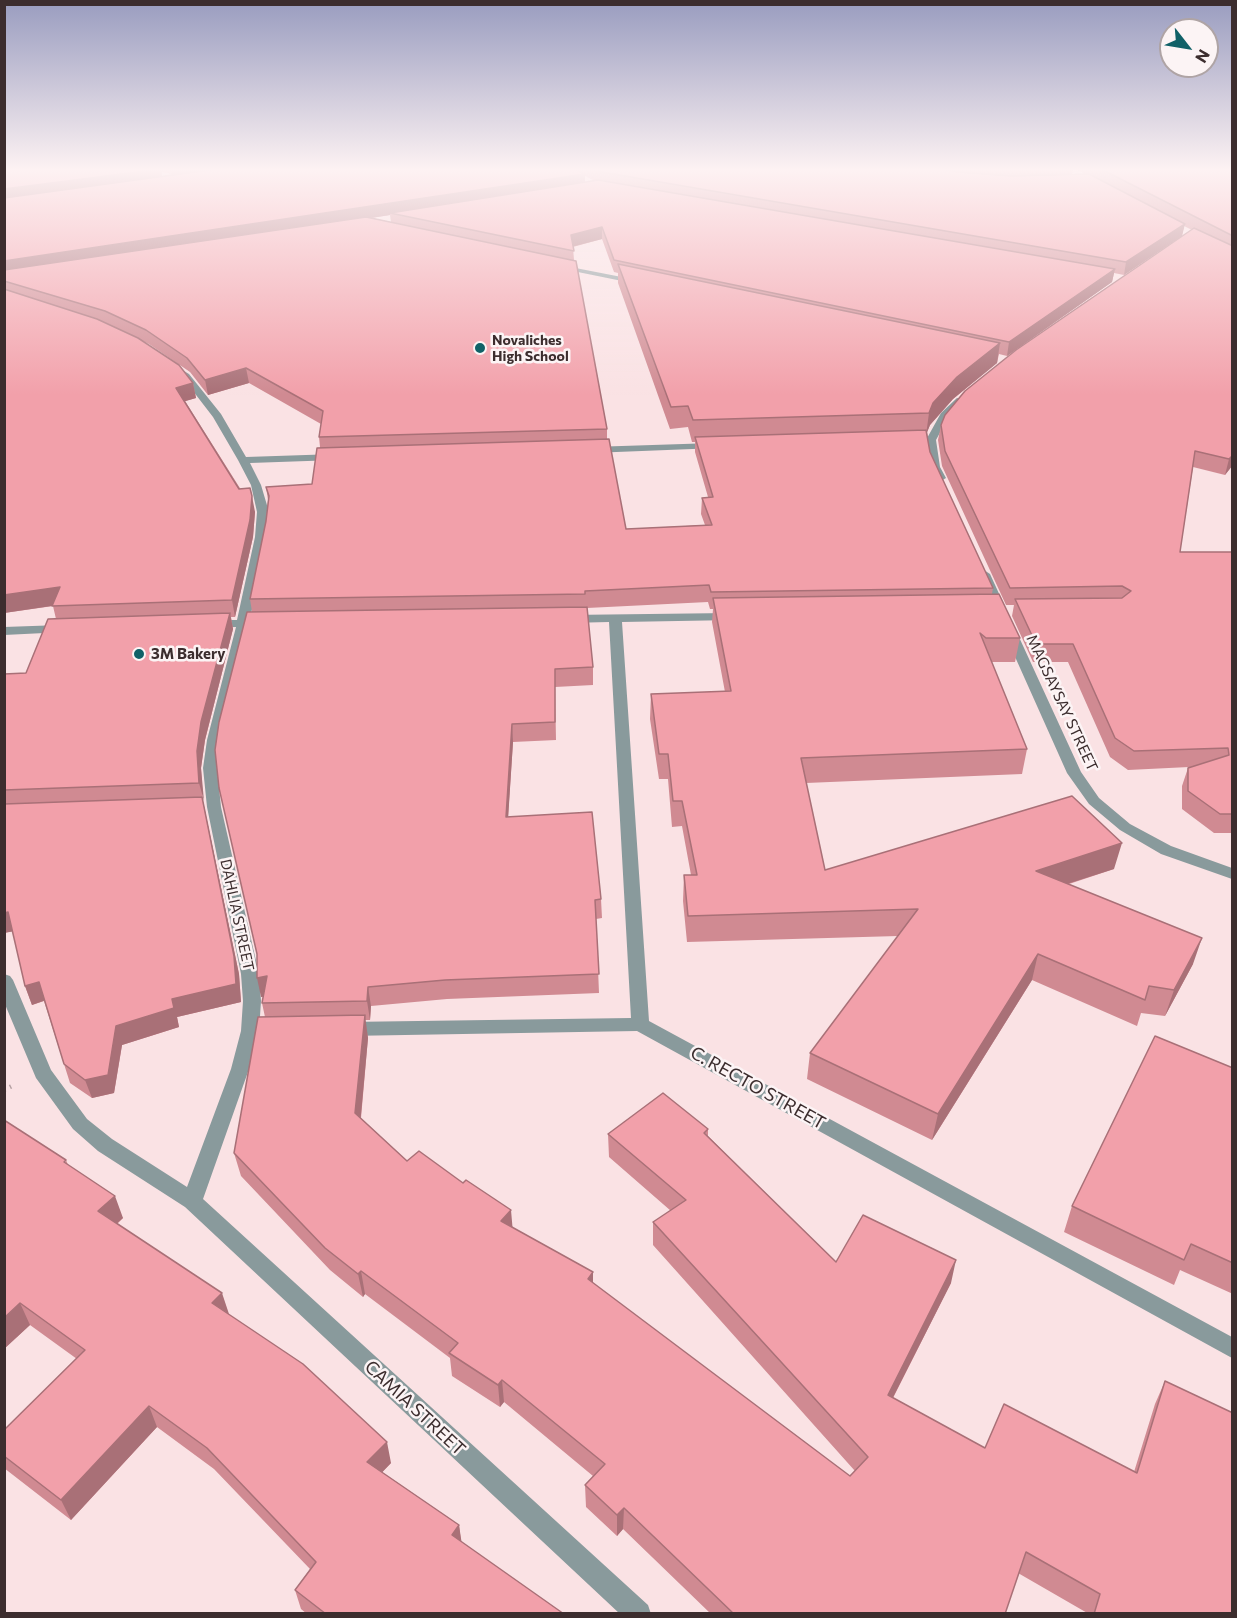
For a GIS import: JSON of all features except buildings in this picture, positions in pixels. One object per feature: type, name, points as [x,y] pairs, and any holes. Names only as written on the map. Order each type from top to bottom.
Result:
[{"type":"street","points":[[543,262],[648,285]]},
{"type":"street","name":"DAHLIA STREET","points":[[170,365],[186,376],[217,416],[256,485],[263,512],[261,537],[243,623],[214,740],[208,807],[250,974],[252,1002],[250,1031],[240,1069],[192,1202]]},
{"type":"street","points":[[945,488],[925,440],[945,415],[965,396]]},
{"type":"street","points":[[576,450],[730,446]]},
{"type":"street","points":[[243,460],[351,456]]},
{"type":"street","name":"MAGSAYSAY STREET","points":[[978,561],[1074,774],[1094,801],[1125,827],[1166,850],[1233,874]]},
{"type":"street","points":[[557,619],[744,616]]},
{"type":"street","points":[[332,1030],[640,1024],[615,618]]},
{"type":"street","points":[[195,625],[278,623]]},
{"type":"street","points":[[4,631],[76,629]]},
{"type":"street","name":"CAMIA STREET","points":[[4,980],[43,1073],[80,1124],[105,1145],[192,1202],[639,1614]]},
{"type":"street","name":"C. RECTO STREET","points":[[640,1024],[1233,1348]]},
{"type":"street","points":[[250,1031],[273,1030]]},
{"type":"place","name":"Novaliches High School","points":[[480,348]]},
{"type":"place","name":"3M Bakery","points":[[139,654]]}]
